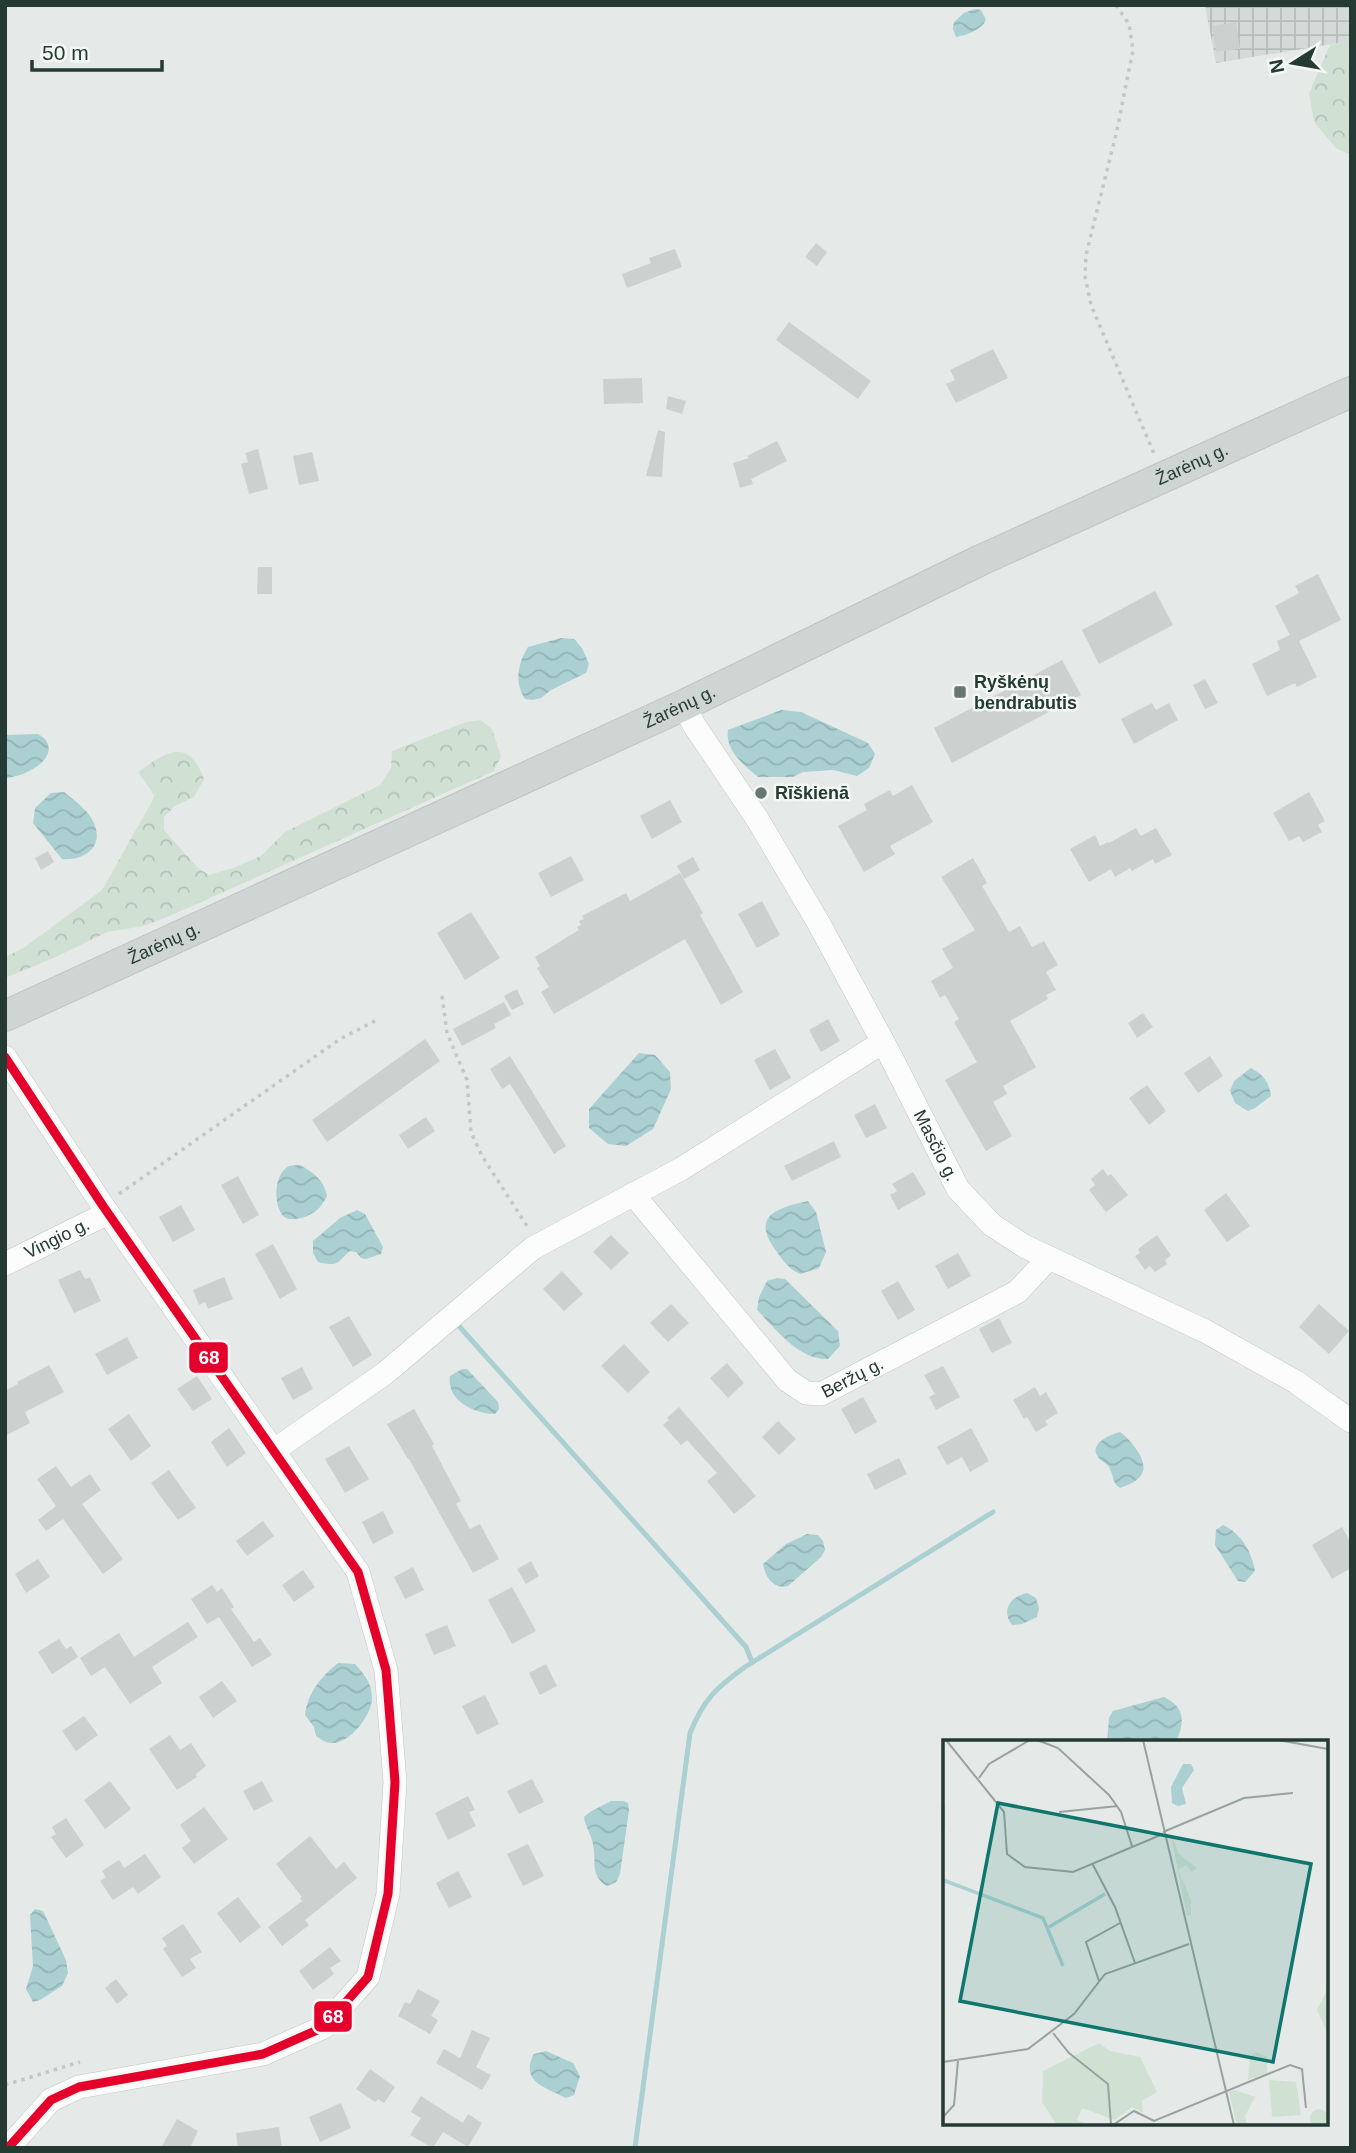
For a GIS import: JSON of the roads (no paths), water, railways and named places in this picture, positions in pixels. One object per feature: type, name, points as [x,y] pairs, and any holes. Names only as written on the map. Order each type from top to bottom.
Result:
[{"type":"main road","name":"Žarėnų g.","points":[[5,1016],[684,705],[981,560],[1351,392]]},
{"type":"street","name":"Masčio g.","points":[[684,705],[694,725],[758,820],[818,922],[958,1189],[992,1225],[1024,1246],[1205,1331],[1296,1382],[1351,1421]]},
{"type":"street","points":[[273,1451],[384,1374],[539,1245],[681,1169],[883,1042]]},
{"type":"street","points":[[5,1056],[106,1209],[358,1572],[386,1670],[395,1782],[388,1894],[368,1978],[324,2027],[263,2054],[79,2087],[51,2100],[8,2148]]},
{"type":"street","name":"Beržų g.","points":[[633,1194],[787,1380],[806,1394],[821,1394],[1017,1292],[1048,1258]]},
{"type":"street","name":"Vingio g.","points":[[5,1264],[106,1209]]},
{"type":"water","points":[[981,10],[986,20],[984,24],[973,32],[956,37],[954,22],[964,13]]},
{"type":"water","points":[[561,638],[574,639],[582,648],[589,664],[586,673],[551,690],[541,698],[525,699],[518,679],[522,659],[528,647]]},
{"type":"water","points":[[781,710],[801,712],[868,743],[875,754],[869,768],[857,776],[833,770],[803,772],[793,777],[758,777],[732,751],[728,730]]},
{"type":"water","points":[[38,734],[47,742],[47,756],[28,772],[5,778],[5,735]]},
{"type":"water","points":[[64,792],[90,816],[97,834],[89,852],[77,858],[62,859],[33,823],[35,808],[51,793]]},
{"type":"water","points":[[639,1053],[655,1055],[670,1072],[671,1089],[653,1129],[626,1146],[608,1144],[589,1128],[589,1109]]},
{"type":"water","points":[[1251,1068],[1265,1079],[1271,1096],[1248,1111],[1235,1103],[1230,1091],[1234,1081]]},
{"type":"water","points":[[300,1165],[318,1178],[327,1196],[313,1213],[298,1219],[288,1219],[279,1208],[278,1181],[289,1166]]},
{"type":"water","points":[[808,1201],[816,1212],[826,1252],[819,1268],[800,1274],[787,1265],[769,1240],[766,1222],[770,1216],[785,1207]]},
{"type":"water","points":[[357,1210],[365,1214],[383,1247],[381,1254],[366,1259],[350,1251],[337,1263],[318,1262],[313,1253],[313,1241],[340,1218]]},
{"type":"water","points":[[785,1279],[838,1331],[840,1346],[828,1359],[807,1355],[798,1349],[757,1310],[759,1297],[767,1281]]},
{"type":"water","points":[[467,1369],[498,1402],[499,1409],[495,1414],[471,1409],[457,1399],[450,1385],[450,1376]]},
{"type":"water","points":[[1120,1432],[1136,1449],[1144,1466],[1139,1477],[1120,1488],[1114,1482],[1109,1467],[1098,1457],[1096,1448],[1102,1440]]},
{"type":"water","points":[[1223,1525],[1240,1538],[1251,1557],[1255,1571],[1245,1582],[1238,1581],[1215,1545],[1216,1530]]},
{"type":"water","points":[[807,1534],[818,1535],[823,1541],[825,1550],[821,1557],[788,1586],[774,1584],[768,1578],[763,1564],[786,1544]]},
{"type":"water","points":[[1027,1593],[1036,1598],[1039,1608],[1037,1617],[1012,1625],[1007,1609],[1012,1601]]},
{"type":"water","points":[[338,1663],[355,1664],[369,1683],[372,1698],[368,1712],[358,1728],[345,1739],[329,1743],[316,1736],[314,1727],[305,1715],[316,1686]]},
{"type":"water","points":[[1164,1697],[1179,1710],[1181,1728],[1177,1740],[1107,1740],[1109,1718],[1113,1711]]},
{"type":"water","points":[[611,1801],[628,1803],[629,1810],[620,1874],[616,1882],[607,1886],[601,1882],[596,1872],[592,1841],[584,1817]]},
{"type":"water","points":[[35,1909],[43,1911],[66,1960],[68,1973],[62,1986],[33,2002],[26,1989],[33,1966],[30,1915]]},
{"type":"water","points":[[546,2051],[573,2063],[580,2076],[574,2095],[566,2098],[543,2087],[532,2077],[530,2063],[534,2054]]},
{"type":"waterway","points":[[458,1325],[746,1647],[752,1662]]},
{"type":"waterway","points":[[635,2148],[690,1733],[700,1711],[726,1681],[745,1667],[993,1512]]},
{"type":"place","name":"Ryškėnų bendrabutis","points":[[960,692]]},
{"type":"place","name":"Rīškienā","points":[[761,793]]}]
